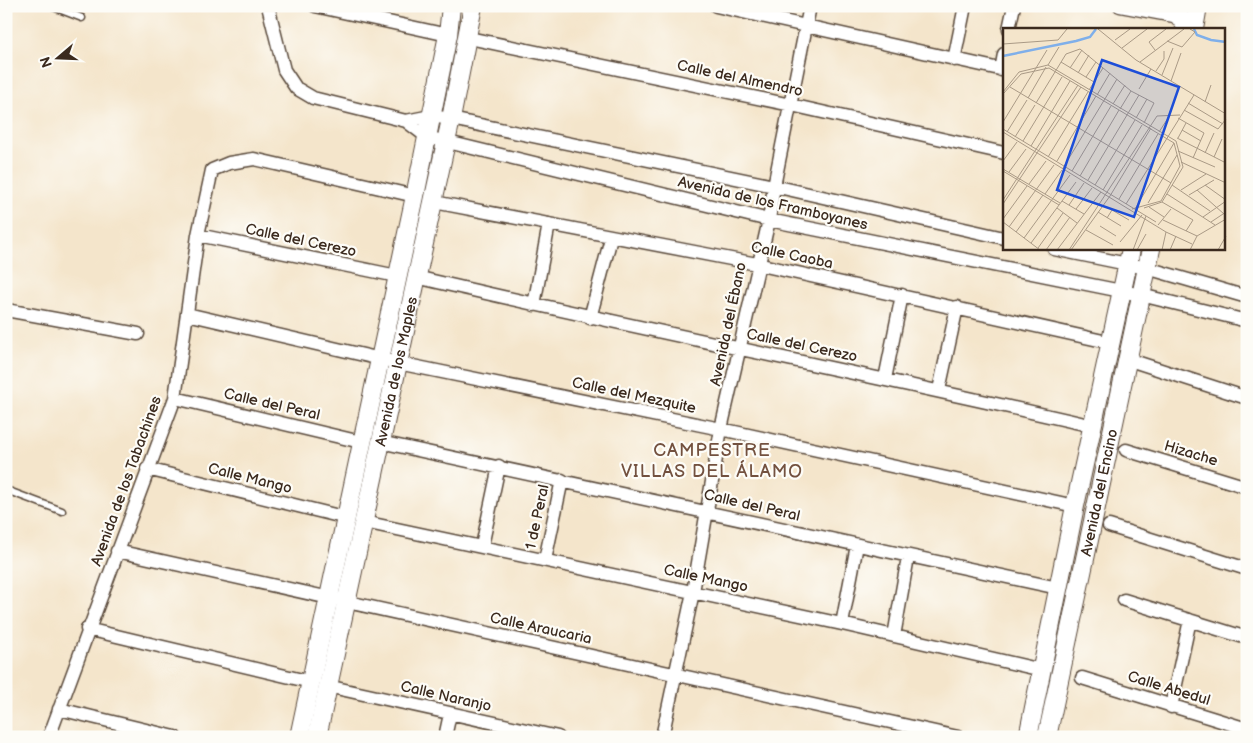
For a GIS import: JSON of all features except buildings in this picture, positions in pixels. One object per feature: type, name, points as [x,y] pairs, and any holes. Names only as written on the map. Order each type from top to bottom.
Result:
[{"type":"street","name":"Avenida de los Framboyanes","points":[[268,6],[284,70],[296,88],[313,98],[406,121],[427,137],[769,220],[1141,295],[1247,321]]},
{"type":"street","points":[[315,6],[448,35]]},
{"type":"street","name":"Avenida de los Maples","points":[[299,737],[346,604],[362,442],[448,35],[450,6]]},
{"type":"street","name":"Avenida de los Maples","points":[[317,737],[319,684],[328,599],[380,442],[434,202],[473,6]]},
{"type":"street","points":[[716,6],[1003,70]]},
{"type":"street","name":"Avenida del Ébano","points":[[662,737],[693,592],[721,429],[769,220],[810,6]]},
{"type":"street","points":[[954,60],[965,6]]},
{"type":"street","points":[[1009,28],[1014,6]]},
{"type":"street","points":[[1120,6],[1185,17]]},
{"type":"street","name":"Calle del Almendro","points":[[468,38],[791,105],[1003,153]]},
{"type":"street","name":"Avenida de los Framboyanes","points":[[406,121],[431,116],[451,119],[774,186],[1003,238]]},
{"type":"street","name":"Avenida de los Tabachines","points":[[49,737],[87,629],[175,398],[198,235],[212,170],[229,163],[254,159],[415,196]]},
{"type":"street","name":"Calle Caoba","points":[[434,202],[611,238],[758,264],[1112,343]]},
{"type":"street","points":[[534,305],[549,224]]},
{"type":"street","name":"Calle del Cerezo","points":[[198,235],[397,276]]},
{"type":"street","points":[[590,318],[611,238]]},
{"type":"street","points":[[1064,250],[1130,257],[1147,268],[1247,296]]},
{"type":"street","name":"Avenida del Encino","points":[[1047,737],[1151,250]]},
{"type":"street","name":"Avenida del Encino","points":[[1028,737],[1075,506],[1130,257]]},
{"type":"street","name":"Calle del Cerezo","points":[[416,278],[590,318],[939,390],[1093,426]]},
{"type":"street","points":[[885,379],[902,295]]},
{"type":"street","points":[[939,390],[957,307]]},
{"type":"street","points":[[6,310],[138,334]]},
{"type":"street","name":"Calle del Mezquite","points":[[187,314],[398,363],[721,429],[1075,506]]},
{"type":"street","points":[[1136,362],[1247,398]]},
{"type":"street","name":"Calle del Peral","points":[[175,398],[362,442]]},
{"type":"street","name":"Calle del Peral","points":[[380,442],[708,511],[908,557],[1058,588]]},
{"type":"street","name":"Hizache","points":[[1126,450],[1247,487]]},
{"type":"street","points":[[482,546],[499,466]]},
{"type":"street","name":"Calle Mango","points":[[147,469],[355,520],[842,624],[1042,670]]},
{"type":"street","name":"1 de Peral","points":[[545,560],[562,480]]},
{"type":"street","points":[[1110,526],[1247,569]]},
{"type":"street","points":[[842,624],[857,545]]},
{"type":"street","name":"Calle Araucaria","points":[[118,551],[346,604],[676,672],[958,737]]},
{"type":"street","points":[[894,636],[908,557]]},
{"type":"street","points":[[1124,600],[1247,638]]},
{"type":"street","points":[[1171,707],[1190,620]]},
{"type":"street","name":"Calle Naranjo","points":[[87,629],[450,714],[507,732],[558,737]]},
{"type":"street","name":"Calle Abedul","points":[[1082,678],[1247,729]]},
{"type":"street","points":[[59,709],[175,737]]},
{"type":"street","points":[[445,737],[450,714]]},
{"type":"lane","points":[[51,6],[82,18]]},
{"type":"lane","points":[[6,490],[62,511]]},
{"type":"district","name":"CAMPESTRE VILLAS DEL ÁLAMO","points":[[712,460]]}]
